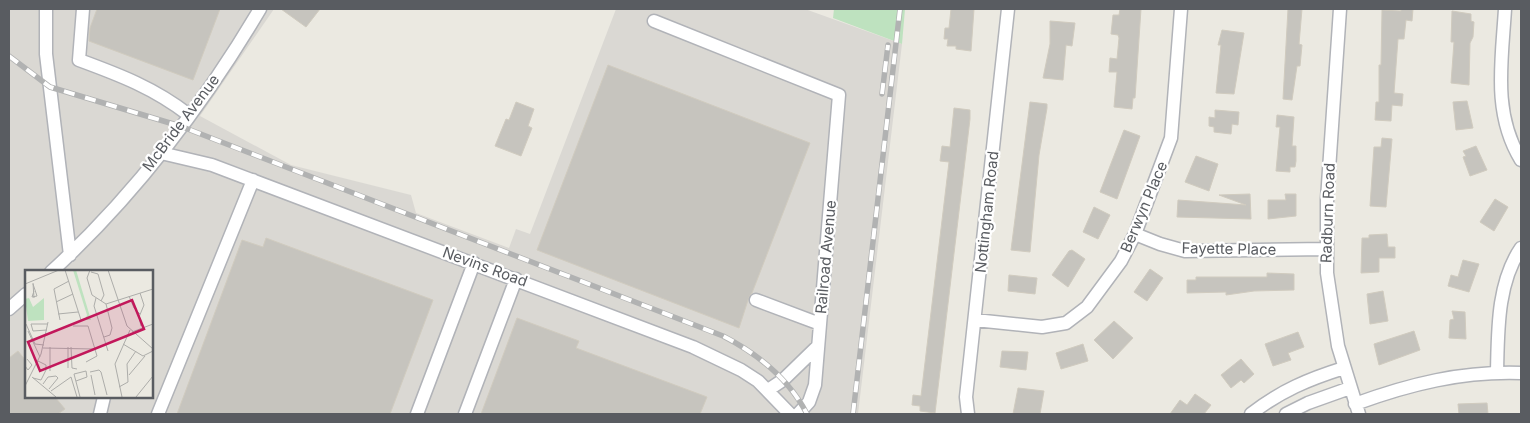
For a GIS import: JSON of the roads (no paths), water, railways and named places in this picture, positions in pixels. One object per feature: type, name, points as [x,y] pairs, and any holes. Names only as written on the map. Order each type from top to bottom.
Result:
[{"type":"street","points":[[46,9],[46,54],[70,255]]},
{"type":"street","points":[[83,9],[79,60],[136,81],[169,100],[189,115]]},
{"type":"street","name":"McBride Avenue","points":[[53,270],[70,255],[162,154],[260,9]]},
{"type":"street","name":"Nottingham Road","points":[[968,414],[966,397],[1008,9]]},
{"type":"street","name":"Berwyn Place","points":[[975,320],[1042,327],[1066,322],[1078,316],[1096,297],[1121,261],[1135,234],[1170,138],[1181,9]]},
{"type":"street","name":"Radburn Road","points":[[1340,9],[1326,249],[1329,297],[1344,368],[1357,409]]},
{"type":"street","points":[[1505,9],[1500,89],[1502,108],[1506,128],[1521,160]]},
{"type":"street","name":"Railroad Avenue","points":[[654,21],[839,95],[820,324],[812,394],[804,409],[798,414]]},
{"type":"street","name":"Nevins Road","points":[[162,154],[198,161],[253,180],[516,278],[693,347],[741,370],[768,390],[790,414]]},
{"type":"street","points":[[158,414],[253,180]]},
{"type":"street","name":"Fayette Place","points":[[1135,234],[1160,244],[1184,250],[1326,249]]},
{"type":"street","points":[[1497,372],[1498,323],[1501,305],[1505,286],[1521,248]]},
{"type":"street","points":[[417,414],[474,263]]},
{"type":"street","points":[[466,414],[516,278]]},
{"type":"street","points":[[9,309],[25,295]]},
{"type":"street","points":[[756,300],[820,324]]},
{"type":"street","points":[[768,390],[783,380],[818,346]]},
{"type":"street","points":[[1252,414],[1279,394],[1299,383],[1344,368]]},
{"type":"street","points":[[1357,409],[1425,381],[1473,373],[1521,373]]},
{"type":"street","points":[[1286,414],[1308,402],[1350,388]]},
{"type":"street","points":[[100,414],[104,398]]},
{"type":"railway","points":[[853,414],[900,9]]},
{"type":"railway","points":[[882,94],[888,45]]},
{"type":"railway","points":[[9,56],[50,87],[180,126],[723,336],[760,359],[782,379],[800,401],[807,414]]}]
